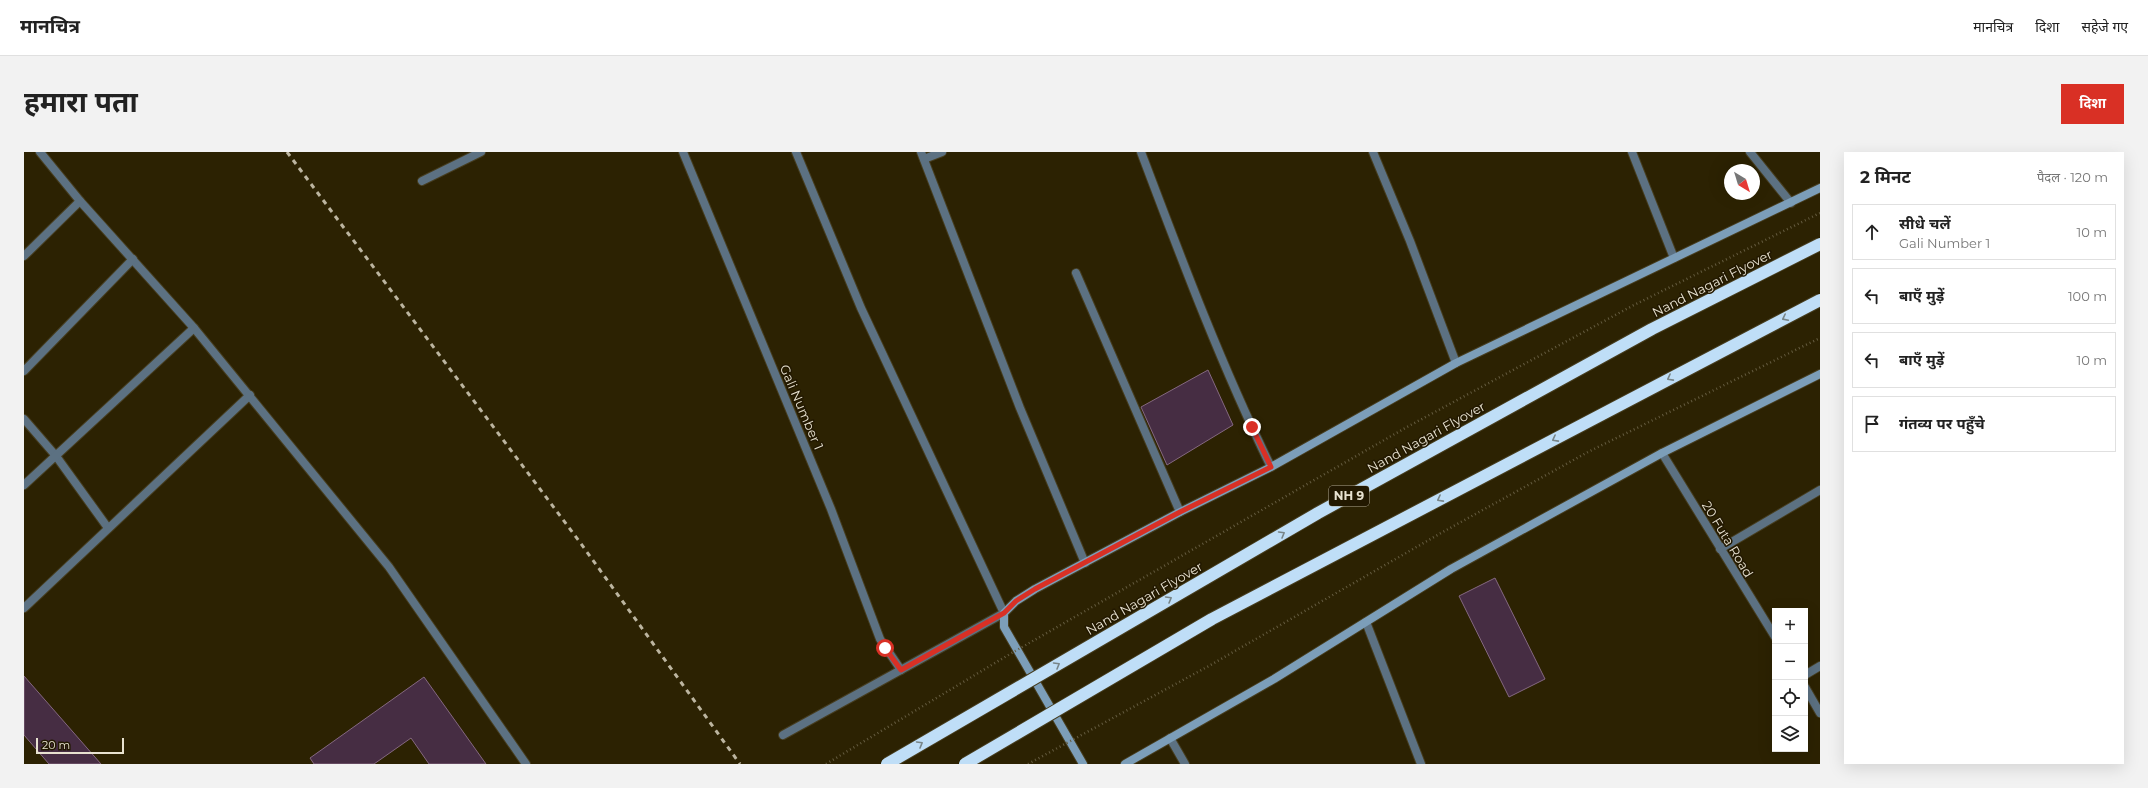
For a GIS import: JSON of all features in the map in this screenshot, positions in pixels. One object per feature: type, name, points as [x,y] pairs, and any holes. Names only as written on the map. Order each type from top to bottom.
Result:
[{"type":"highway","name":"Nand Nagari Flyover","points":[[886,764],[1325,509],[1652,329],[1820,244]]},
{"type":"highway","points":[[965,764],[1212,619],[1820,300]]},
{"type":"street","points":[[40,152],[80,201],[194,328],[389,567],[526,764]]},
{"type":"street","points":[[422,181],[481,152]]},
{"type":"street","name":"Gali Number 1","points":[[683,152],[831,508],[880,639],[901,670]]},
{"type":"street","points":[[796,152],[861,308],[1004,613],[1004,627],[1008,636],[1083,764]]},
{"type":"street","points":[[942,152],[922,155],[1020,408],[1085,564]]},
{"type":"street","points":[[1142,152],[1171,230],[1252,427],[1271,467]]},
{"type":"street","points":[[1374,152],[1456,363]]},
{"type":"street","points":[[1632,152],[1674,258]]},
{"type":"street","points":[[1750,152],[1791,203]]},
{"type":"street","points":[[783,735],[1004,613],[1016,601],[1035,589],[1085,564],[1180,512],[1271,467],[1456,363],[1820,188]]},
{"type":"street","points":[[24,256],[80,201]]},
{"type":"street","points":[[24,371],[133,259]]},
{"type":"street","points":[[1076,273],[1180,512]]},
{"type":"street","points":[[24,486],[194,328]]},
{"type":"street","points":[[1125,764],[1274,679],[1451,570],[1662,452],[1820,374]]},
{"type":"street","points":[[24,608],[250,395]]},
{"type":"street","points":[[24,419],[56,456],[108,528]]},
{"type":"street","name":"20 Futa Road","points":[[1662,452],[1772,633]]},
{"type":"street","points":[[1720,549],[1820,490]]},
{"type":"street","points":[[1366,622],[1421,764]]},
{"type":"street","points":[[1808,673],[1820,666]]},
{"type":"street","points":[[1808,692],[1820,713]]},
{"type":"street","points":[[1170,738],[1185,764]]},
{"type":"path","points":[[826,764],[1010,654],[1407,426],[1634,305],[1820,213]]},
{"type":"path","points":[[1028,764],[1207,667],[1441,533],[1588,452],[1820,338]]},
{"type":"building","points":[[1208,370],[1233,425],[1167,465],[1141,407]]},
{"type":"building","points":[[1495,578],[1545,679],[1509,697],[1459,596]]},
{"type":"building","points":[[24,676],[101,764],[49,764],[24,735]]},
{"type":"building","points":[[424,677],[486,764],[429,764],[411,738],[374,764],[314,764],[310,758]]},
{"type":"railway","points":[[287,152],[579,541],[740,764]]},
{"type":"route","points":[[885,648],[901,670],[1004,613],[1016,601],[1035,589],[1085,564],[1180,512],[1271,467],[1252,427]]}]
